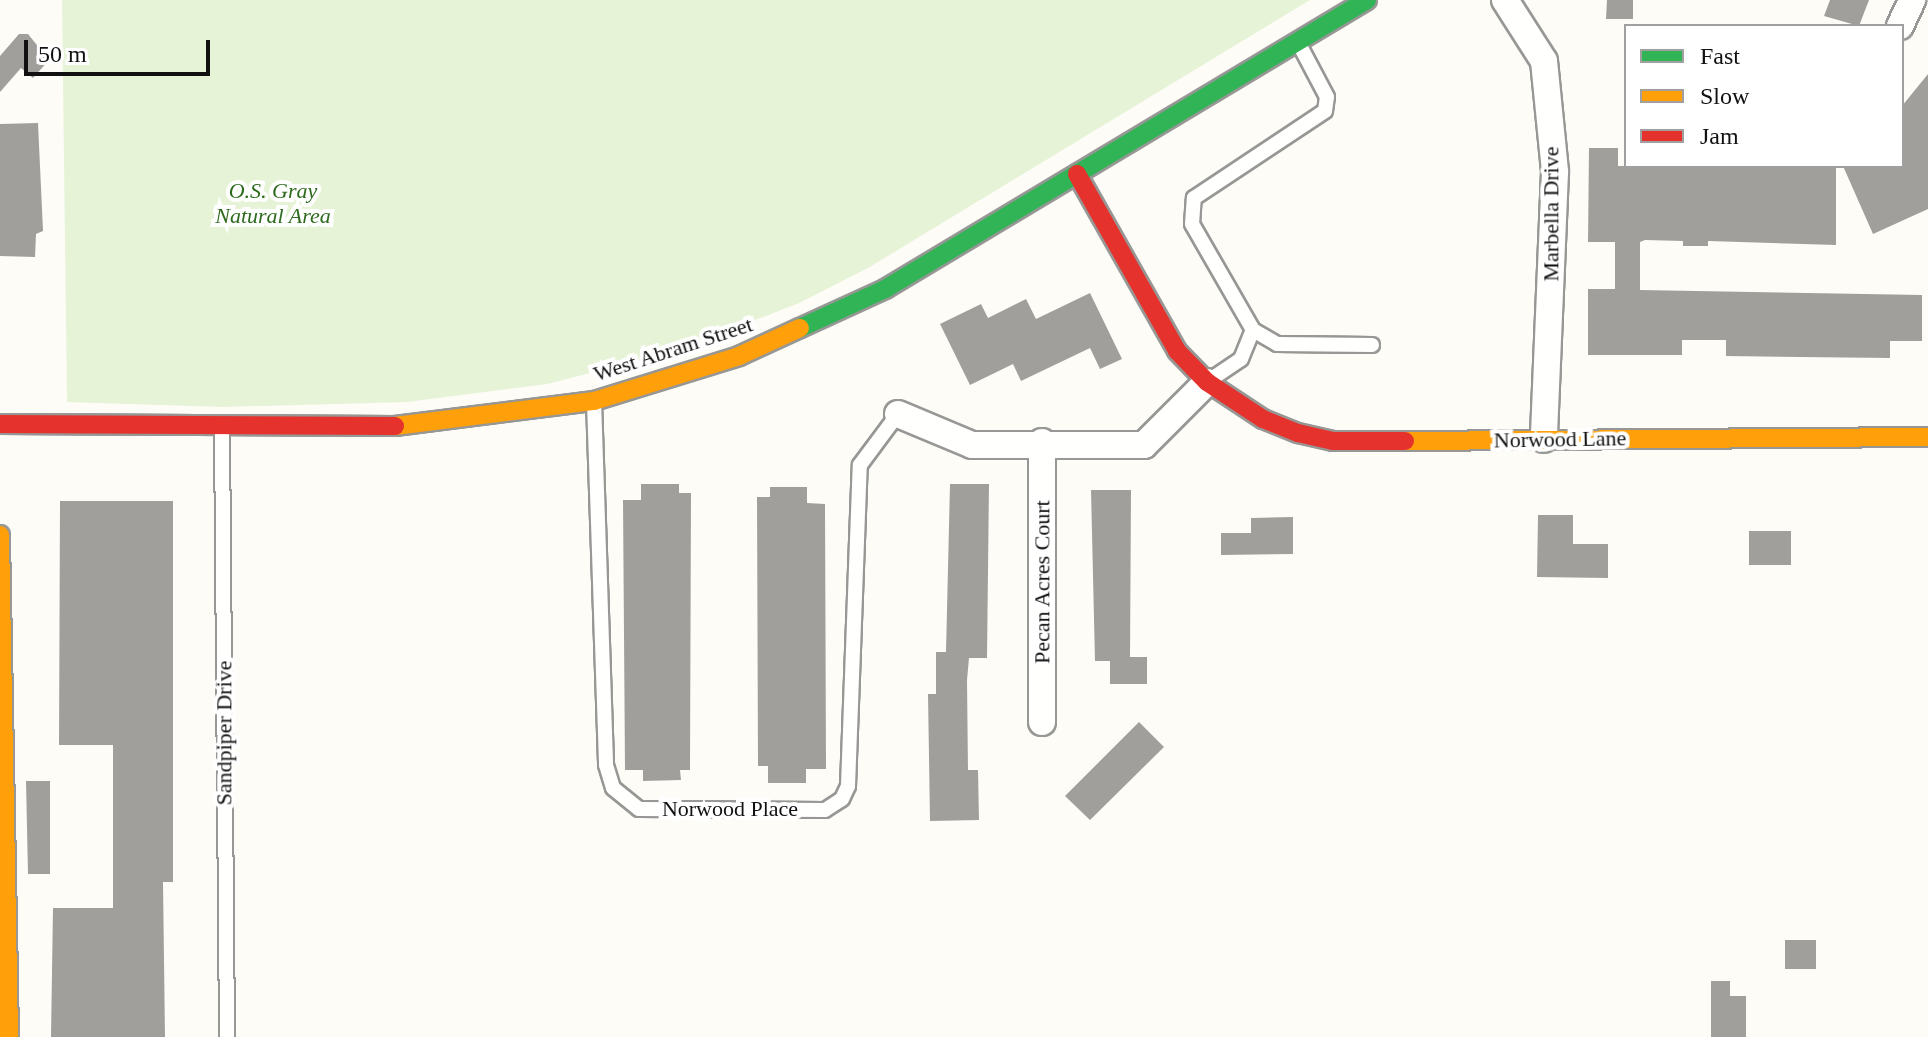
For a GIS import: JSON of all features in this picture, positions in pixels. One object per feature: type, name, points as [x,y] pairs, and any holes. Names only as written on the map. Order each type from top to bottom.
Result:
[{"type":"street","name":"West Abram Street","points":[[0,424],[222,429],[409,426],[594,401],[739,356],[885,289],[1367,0]]},
{"type":"street","name":"Marbella Drive","points":[[1505,0],[1544,61],[1555,172],[1544,439]]},
{"type":"street","points":[[1901,24],[1912,0]]},
{"type":"street","name":"Norwood Lane","points":[[1077,174],[1146,303],[1177,351],[1207,382],[1263,419],[1333,441],[1928,437]]},
{"type":"street","points":[[898,414],[972,445],[1042,442],[1144,445],[1207,382]]},
{"type":"street","name":"Pecan Acres Court","points":[[1042,442],[1042,722]]},
{"type":"street","points":[[0,535],[9,1037]]},
{"type":"lane","points":[[1298,42],[1327,97],[1325,111],[1194,198],[1192,224],[1253,330],[1277,344],[1372,345]]},
{"type":"lane","points":[[1207,382],[1241,359],[1253,330]]},
{"type":"lane","name":"Norwood Place","points":[[594,401],[606,765],[613,788],[639,809],[825,810],[842,799],[848,786],[860,465],[898,414]]},
{"type":"lane","name":"Sandpiper Drive","points":[[222,429],[227,1037]]},
{"type":"green space","name":"O.S. Gray Natural Area","points":[[62,0],[1310,0],[868,268],[799,303],[673,352],[547,384],[407,402],[222,407],[67,402]]},
{"type":"building","points":[[1607,0],[1633,0],[1633,19],[1606,19]]},
{"type":"building","points":[[1830,0],[1869,0],[1860,24],[1824,16]]},
{"type":"building","points":[[19,34],[28,34],[49,60],[33,78],[21,68],[0,92],[0,56]]},
{"type":"building","points":[[1928,74],[1928,209],[1873,234],[1844,168],[1904,168],[1904,104]]},
{"type":"building","points":[[38,123],[43,231],[36,234],[35,257],[0,256],[0,124]]},
{"type":"building","points":[[1589,148],[1618,148],[1618,166],[1624,168],[1836,168],[1836,245],[1708,241],[1708,246],[1683,246],[1683,241],[1645,240],[1640,242],[1640,290],[1922,295],[1922,341],[1890,341],[1890,358],[1726,356],[1726,340],[1682,340],[1682,355],[1588,355],[1588,289],[1615,289],[1615,242],[1588,242]]},
{"type":"building","points":[[1090,293],[1122,359],[1100,369],[1090,348],[1021,381],[1013,364],[970,385],[940,324],[981,304],[988,318],[1026,299],[1036,319]]},
{"type":"building","points":[[641,484],[679,484],[679,493],[691,493],[690,770],[680,770],[681,780],[643,781],[643,770],[625,770],[623,500],[641,500]]},
{"type":"building","points":[[950,484],[989,484],[987,658],[969,658],[967,680],[968,770],[978,770],[979,820],[930,821],[928,694],[936,694],[936,652],[946,652]]},
{"type":"building","points":[[770,487],[807,487],[807,503],[825,504],[826,769],[806,769],[806,783],[768,783],[768,766],[758,766],[757,497],[770,497]]},
{"type":"building","points":[[1091,490],[1131,490],[1130,657],[1147,657],[1147,684],[1110,684],[1110,661],[1095,661]]},
{"type":"building","points":[[60,501],[173,501],[173,882],[163,882],[165,1037],[51,1037],[53,908],[113,908],[113,745],[59,745]]},
{"type":"building","points":[[1538,515],[1573,515],[1573,544],[1608,544],[1608,578],[1537,577]]},
{"type":"building","points":[[1293,517],[1293,554],[1221,555],[1221,533],[1251,533],[1251,518]]},
{"type":"building","points":[[1749,531],[1791,531],[1791,565],[1749,565]]},
{"type":"building","points":[[1139,722],[1164,747],[1090,820],[1065,796]]},
{"type":"building","points":[[26,781],[50,781],[50,874],[28,874]]},
{"type":"building","points":[[1785,940],[1816,940],[1816,969],[1785,969]]},
{"type":"building","points":[[1711,981],[1730,981],[1730,996],[1746,996],[1746,1037],[1711,1037]]},
{"type":"traffic: fast","points":[[800,328],[885,289],[1367,0]]},
{"type":"traffic: slow","points":[[395,426],[594,401],[739,356],[800,328]]},
{"type":"traffic: slow","points":[[1405,441],[1928,437]]},
{"type":"traffic: slow","points":[[0,535],[9,1037]]},
{"type":"traffic: jam","points":[[1077,174],[1177,351],[1207,382],[1263,419],[1298,433],[1333,441],[1405,441]]},
{"type":"traffic: jam","points":[[0,424],[395,426]]}]
